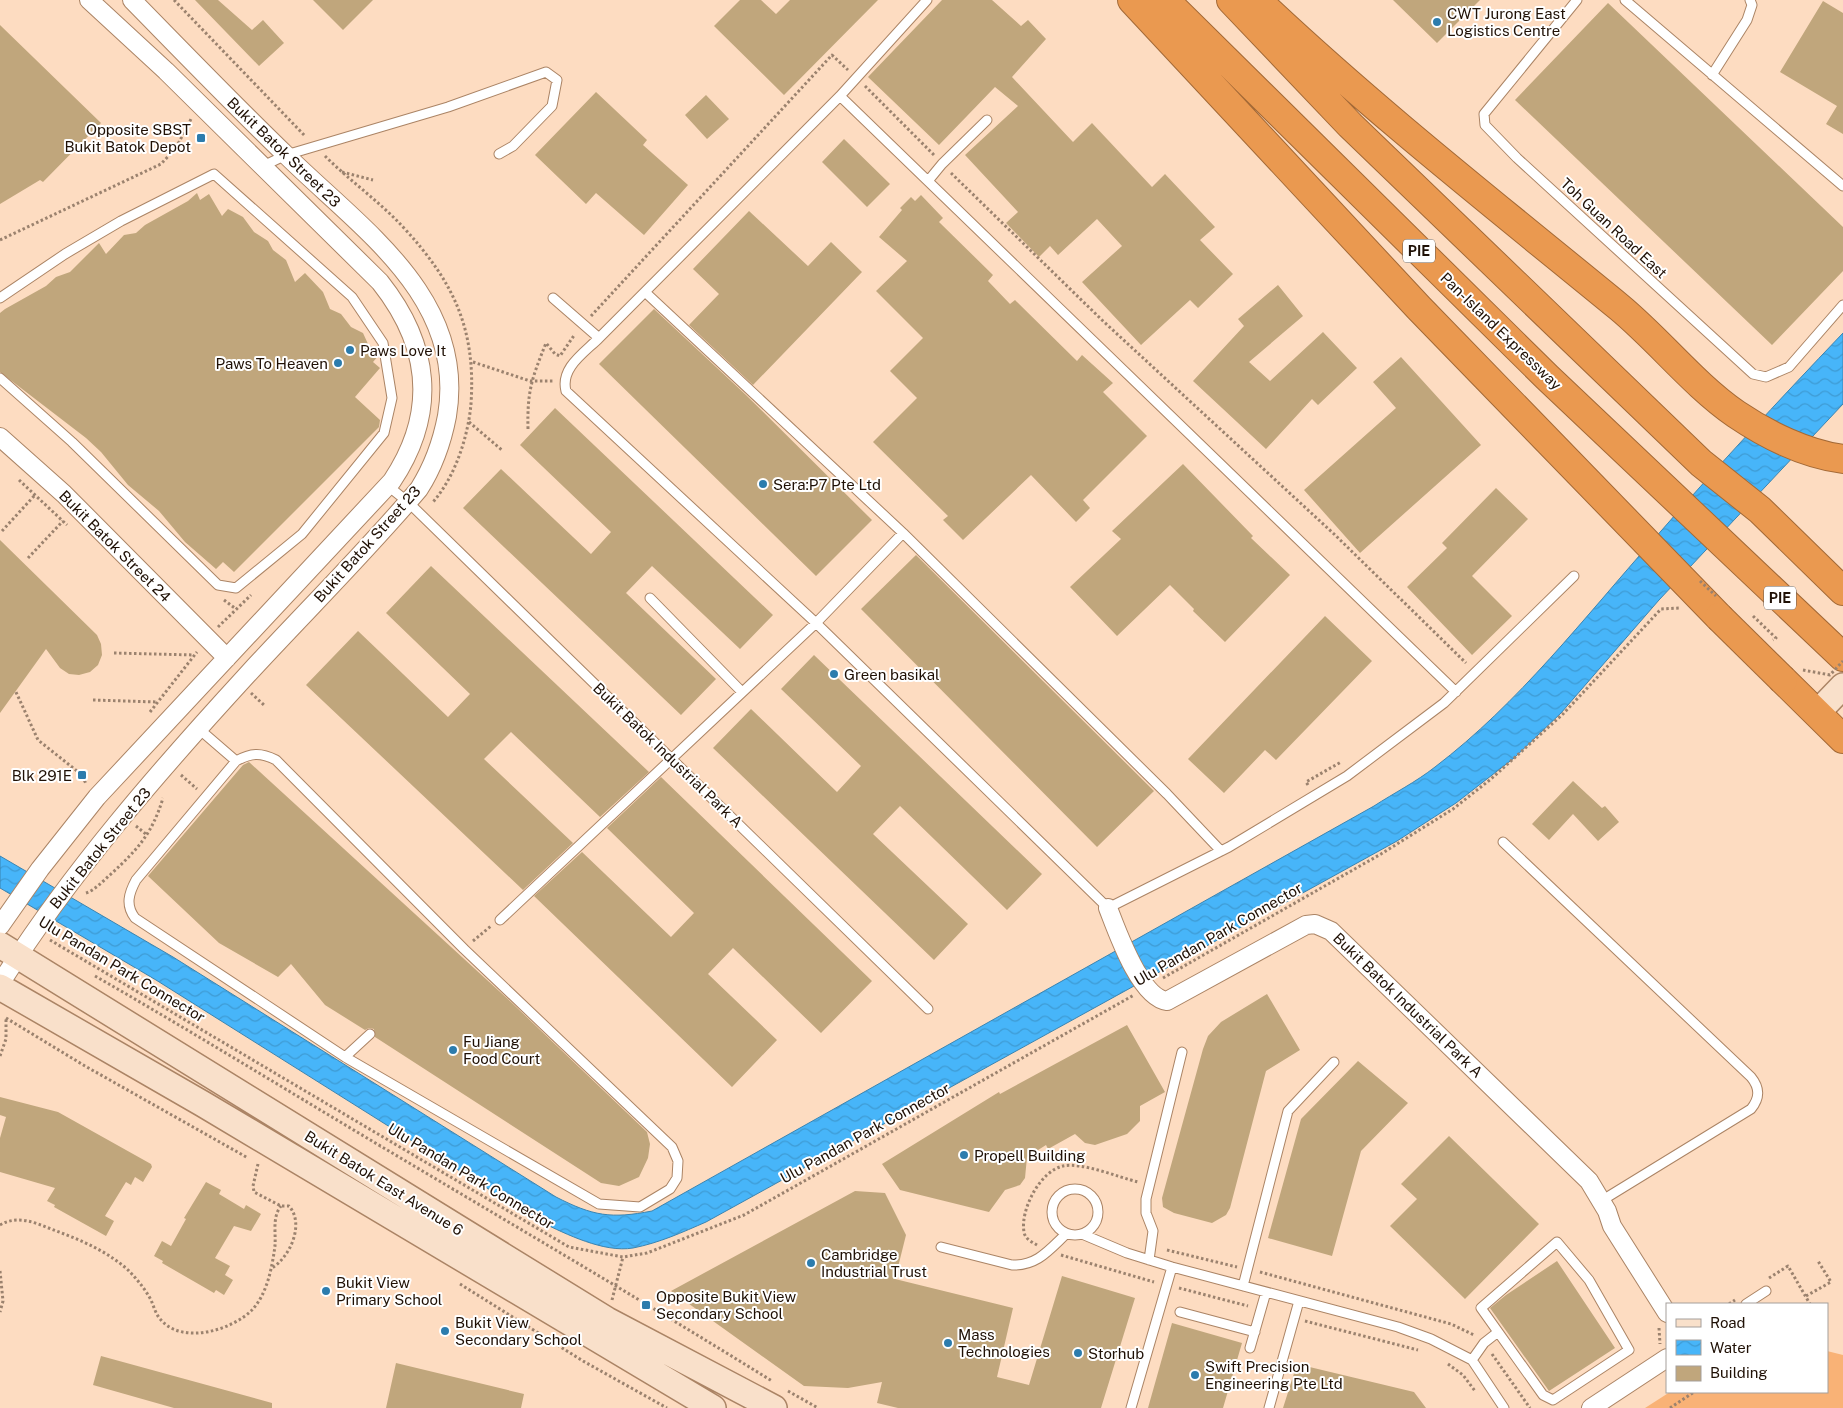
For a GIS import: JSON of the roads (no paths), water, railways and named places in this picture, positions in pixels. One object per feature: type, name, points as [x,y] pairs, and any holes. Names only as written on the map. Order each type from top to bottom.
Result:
[{"type":"highway","points":[[1132,0],[1419,308],[1712,610],[1817,713],[1841,733]]},
{"type":"highway","name":"Pan-Island Expressway","points":[[1165,0],[1533,363],[1843,657]]},
{"type":"highway","points":[[1231,0],[1350,125],[1701,463],[1760,510],[1843,590]]},
{"type":"highway","points":[[1257,0],[1370,103],[1632,318],[1693,377],[1736,414],[1780,439],[1829,457],[1843,459]]},
{"type":"main road","points":[[1817,713],[1843,686]]},
{"type":"main road","name":"Bukit Batok East Avenue 6","points":[[9,950],[607,1320],[780,1398]]},
{"type":"main road","name":"Bukit Batok East Avenue 6","points":[[0,986],[203,1104],[713,1408]]},
{"type":"street","name":"Bukit Batok Street 23","points":[[0,926],[40,869],[96,797],[388,486],[405,460],[420,408],[422,371],[412,332],[396,301],[380,282],[263,166],[191,107],[88,0]]},
{"type":"street","name":"Bukit Batok Street 23","points":[[0,986],[9,950],[40,924],[74,890],[122,817],[199,729],[408,502],[426,478],[444,430],[450,391],[442,336],[420,291],[399,264],[286,155],[132,0]]},
{"type":"street","name":"Bukit Batok Street 24","points":[[0,437],[64,494],[200,648],[227,658]]},
{"type":"street","name":"Bukit Batok Industrial Park A","points":[[1108,908],[1145,986],[1159,999],[1172,1000],[1306,925],[1324,927],[1580,1171],[1601,1202],[1612,1226],[1666,1311]]},
{"type":"street","points":[[1592,1408],[1666,1359]]},
{"type":"lane","points":[[927,0],[840,96],[599,338],[567,371],[563,380],[566,391],[816,623],[1108,908],[1221,852],[1347,776],[1444,703],[1574,576]]},
{"type":"lane","name":"Toh Guan Road East","points":[[1577,0],[1484,114],[1485,125],[1518,158],[1753,374],[1766,377],[1789,367],[1843,305]]},
{"type":"lane","points":[[1625,0],[1843,186]]},
{"type":"lane","points":[[1712,75],[1746,20],[1752,5],[1750,0]]},
{"type":"lane","points":[[263,166],[286,155],[448,106],[546,72],[557,80],[552,106],[513,146],[499,154]]},
{"type":"lane","points":[[840,96],[1456,692]]},
{"type":"lane","points":[[928,182],[942,164],[987,120]]},
{"type":"lane","points":[[0,298],[65,254],[121,221],[214,174],[352,297],[383,343],[392,398],[384,433],[307,527],[236,588],[218,585],[72,442],[0,378]]},
{"type":"lane","points":[[645,292],[903,533],[1167,794],[1221,852]]},
{"type":"lane","points":[[553,298],[599,338]]},
{"type":"lane","name":"Bukit Batok Industrial Park A","points":[[388,486],[408,502],[928,1008]]},
{"type":"lane","points":[[500,920],[816,623],[903,533]]},
{"type":"lane","points":[[650,598],[742,692]]},
{"type":"lane","points":[[199,729],[236,761]]},
{"type":"lane","points":[[255,753],[276,760],[464,949],[672,1147],[678,1161],[677,1178],[670,1189],[640,1207],[599,1204],[345,1057],[141,923],[132,913],[129,897],[136,880],[204,796],[236,761],[255,753]]},
{"type":"lane","points":[[1503,842],[1751,1077],[1758,1089],[1756,1103],[1751,1109],[1601,1202]]},
{"type":"lane","points":[[345,1057],[370,1034]]},
{"type":"lane","points":[[1149,1260],[1153,1231],[1146,1213],[1146,1199],[1182,1052]]},
{"type":"lane","points":[[1243,1286],[1288,1111],[1334,1062]]},
{"type":"lane","points":[[1082,1234],[1095,1225],[1099,1209],[1092,1195],[1079,1189],[1066,1191],[1055,1201],[1053,1219],[1057,1227],[1066,1234],[1082,1234],[1127,1254],[1406,1330],[1431,1339],[1472,1360],[1504,1408]]},
{"type":"lane","points":[[941,1247],[1022,1266],[1040,1258],[1066,1234]]},
{"type":"lane","points":[[1557,1242],[1589,1280],[1629,1350],[1550,1400],[1543,1395],[1498,1332],[1481,1308],[1557,1242]]},
{"type":"lane","points":[[1131,1408],[1172,1267]]},
{"type":"lane","points":[[1748,1303],[1766,1291]]},
{"type":"lane","points":[[1250,1348],[1266,1292]]},
{"type":"lane","points":[[1269,1408],[1299,1301]]},
{"type":"lane","points":[[1180,1312],[1255,1332]]},
{"type":"lane","points":[[1472,1360],[1484,1343],[1498,1332]]},
{"type":"water","points":[[1843,333],[1843,404],[1659,600],[1561,713],[1514,758],[1456,803],[1397,841],[706,1222],[652,1243],[633,1248],[610,1248],[562,1232],[541,1222],[156,980],[0,888],[0,856],[173,957],[556,1197],[581,1208],[602,1214],[625,1215],[652,1211],[1374,806],[1428,772],[1466,742],[1523,688],[1723,461]]},
{"type":"place","name":"CWT Jurong East Logistics Centre","points":[[1437,22]]},
{"type":"place","name":"Opposite SBST Bukit Batok Depot","points":[[201,138]]},
{"type":"place","name":"Paws Love It","points":[[350,350]]},
{"type":"place","name":"Paws To Heaven","points":[[338,363]]},
{"type":"place","name":"Sera:P7 Pte Ltd","points":[[763,484]]},
{"type":"place","name":"Green basikal","points":[[834,674]]},
{"type":"place","name":"Blk 291E","points":[[82,775]]},
{"type":"place","name":"Fu Jiang Food Court","points":[[453,1050]]},
{"type":"place","name":"Propell Building","points":[[964,1155]]},
{"type":"place","name":"Cambridge Industrial Trust","points":[[811,1263]]},
{"type":"place","name":"Bukit View Primary School","points":[[326,1291]]},
{"type":"place","name":"Opposite Bukit View Secondary School","points":[[646,1305]]},
{"type":"place","name":"Bukit View Secondary School","points":[[445,1331]]},
{"type":"place","name":"Mass Technologies","points":[[948,1343]]},
{"type":"place","name":"Storhub","points":[[1078,1353]]},
{"type":"place","name":"Swift Precision Engineering Pte Ltd","points":[[1195,1375]]}]
